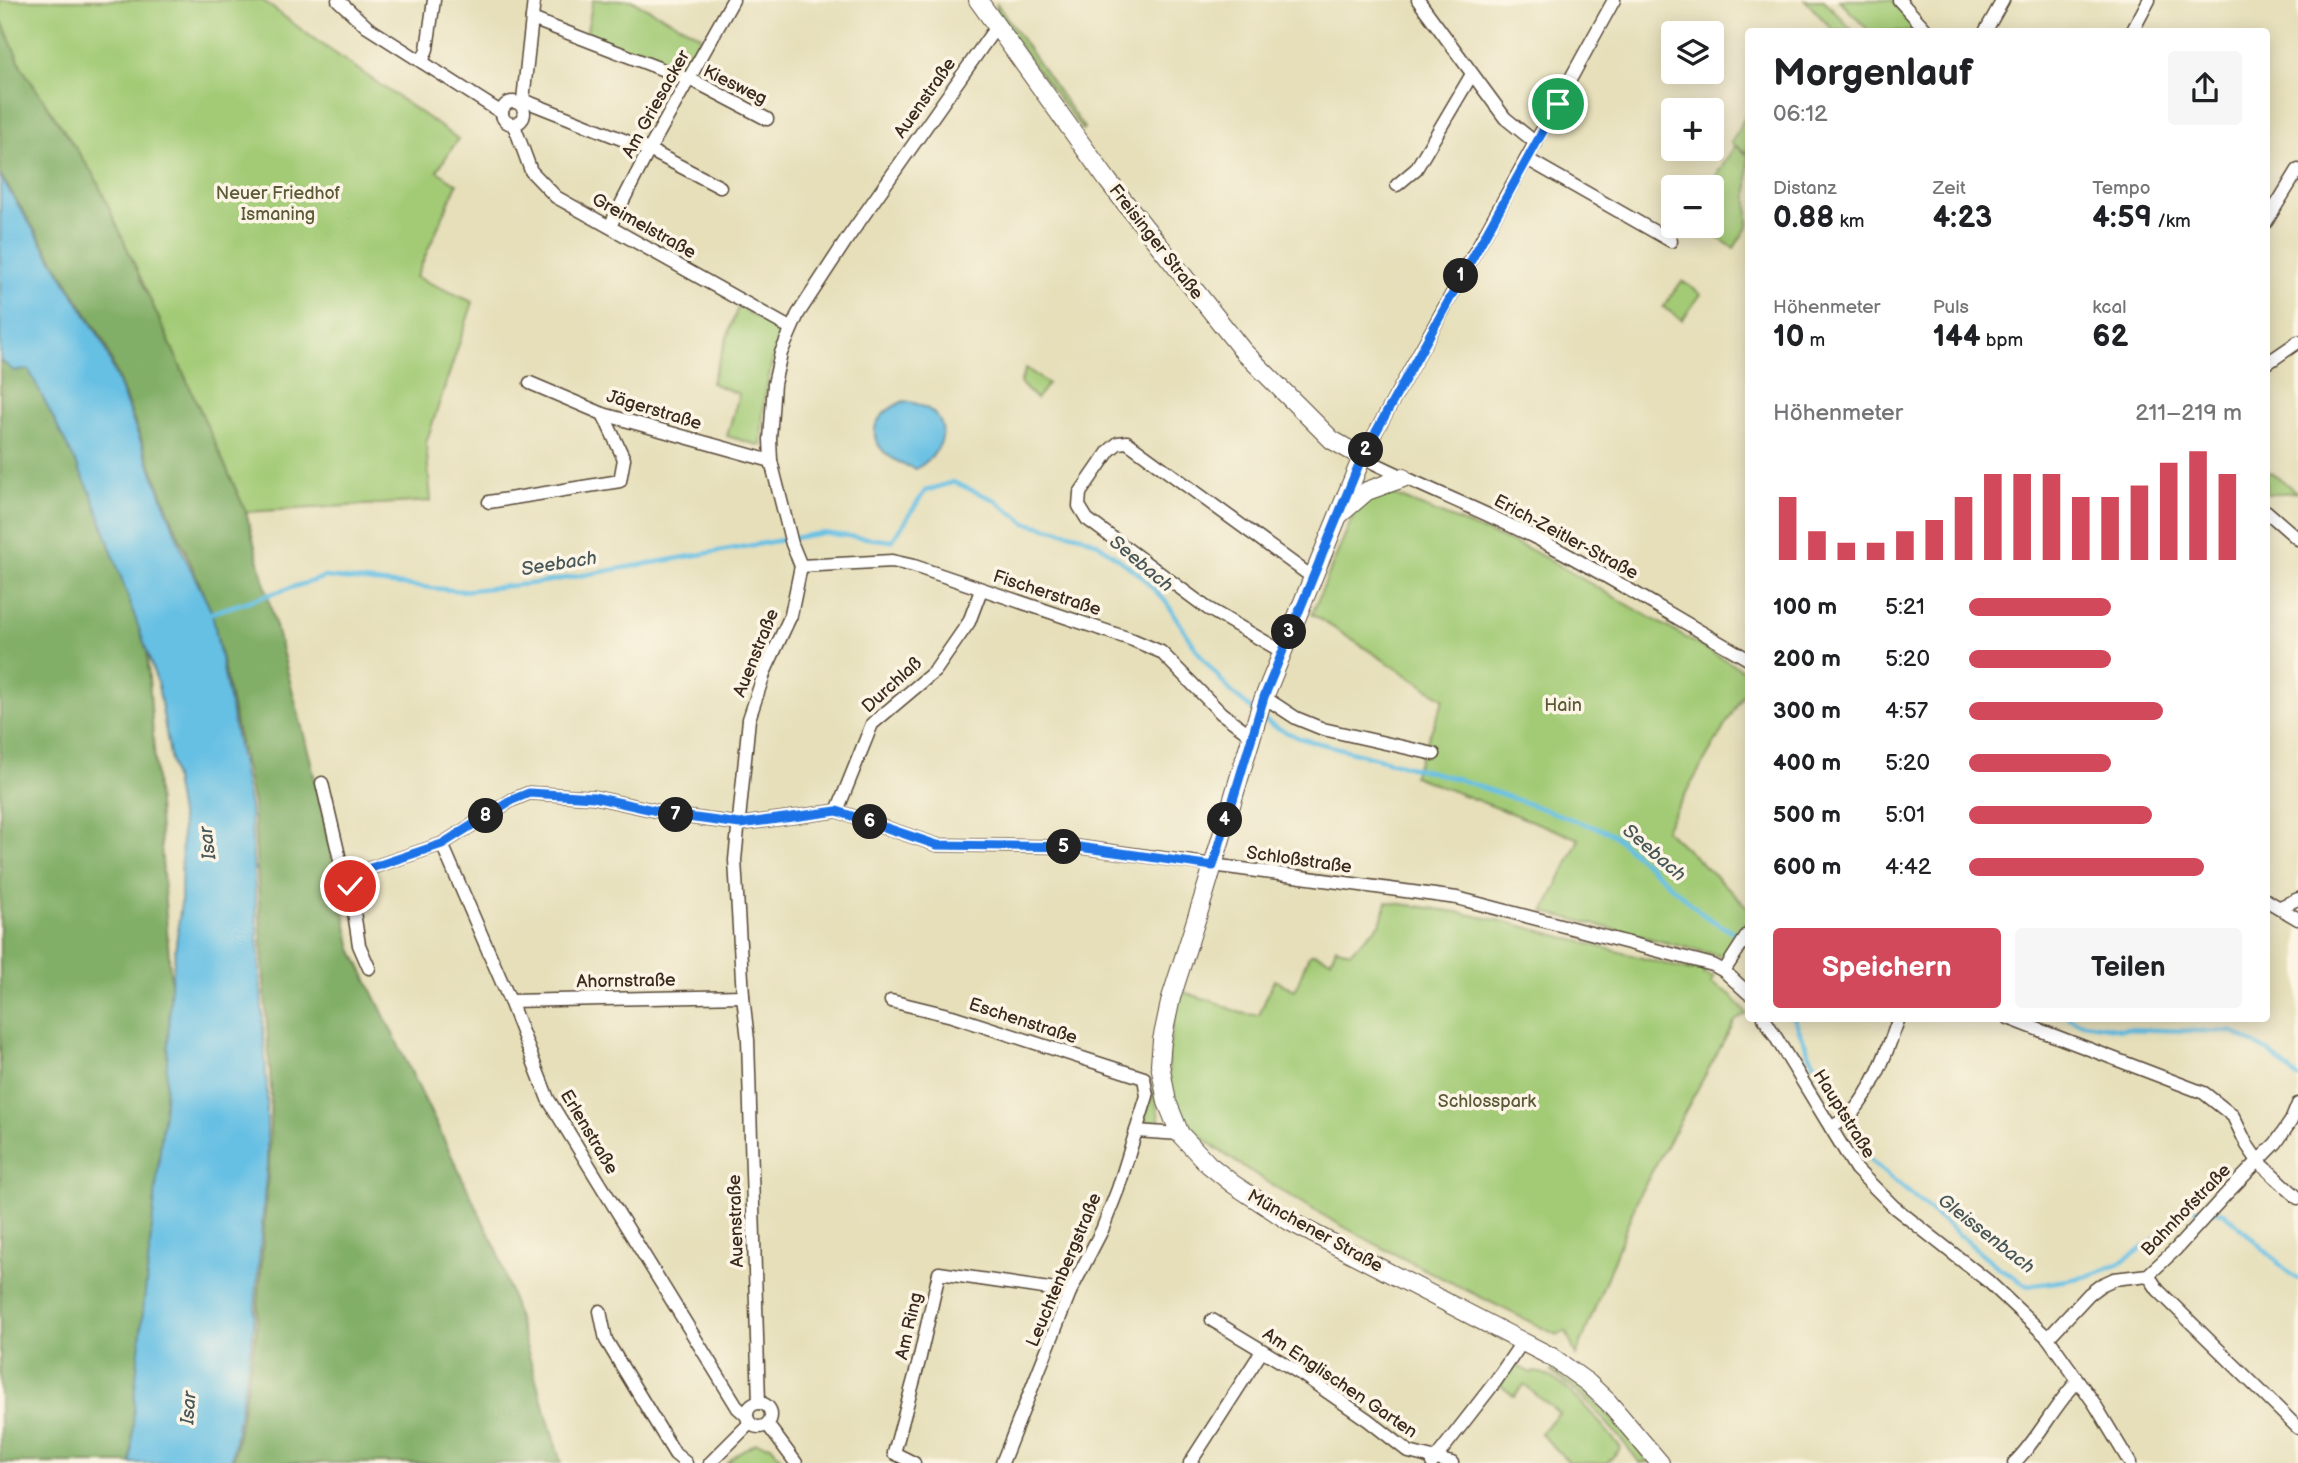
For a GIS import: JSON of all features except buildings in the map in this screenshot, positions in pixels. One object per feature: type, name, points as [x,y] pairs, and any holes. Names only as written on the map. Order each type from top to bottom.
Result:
[{"type":"main road","name":"Freisinger Straße","points":[[978,0],[1108,181],[1243,351],[1332,440],[1362,457]]},
{"type":"main road","name":"Münchener Straße","points":[[1362,457],[1262,701],[1171,998],[1160,1064],[1167,1102],[1180,1134],[1208,1164],[1233,1184],[1289,1221],[1552,1357],[1588,1382],[1660,1463]]},
{"type":"main road","points":[[1337,517],[1367,491],[1403,478]]},
{"type":"street","points":[[338,0],[367,27],[502,113],[508,123],[514,125],[524,115],[522,102],[534,0]]},
{"type":"street","points":[[422,62],[427,49],[433,0]]},
{"type":"street","name":"Am Griesacker","points":[[610,226],[733,0]]},
{"type":"street","points":[[1418,0],[1505,118],[1536,143]]},
{"type":"street","points":[[1362,457],[1614,0]]},
{"type":"street","points":[[1899,0],[1924,28]]},
{"type":"street","points":[[1988,28],[2003,0]]},
{"type":"street","points":[[2134,28],[2149,0]]},
{"type":"street","name":"Kiesweg","points":[[532,19],[700,85],[767,119]]},
{"type":"street","name":"Auenstraße","points":[[759,1402],[748,1040],[735,860],[748,719],[765,671],[791,615],[801,566],[790,538],[771,461],[774,384],[790,328],[847,239],[996,27]]},
{"type":"street","points":[[1397,185],[1416,169],[1472,74]]},
{"type":"street","points":[[502,113],[510,103],[522,102],[649,150],[720,187]]},
{"type":"street","name":"Greimelstraße","points":[[514,125],[531,171],[556,197],[790,328]]},
{"type":"street","points":[[1527,159],[1671,241]]},
{"type":"street","points":[[2270,216],[2298,170]]},
{"type":"street","points":[[2270,362],[2295,349]]},
{"type":"street","name":"Jägerstraße","points":[[530,383],[603,414],[771,461]]},
{"type":"street","points":[[489,502],[620,481],[624,459],[603,414]]},
{"type":"street","points":[[1281,652],[1207,608],[1087,519],[1079,506],[1080,493],[1109,451],[1118,443],[1128,442],[1312,577]]},
{"type":"street","name":"Erich-Zeitler-Straße","points":[[1362,457],[1542,541],[1745,657]]},
{"type":"street","points":[[2270,514],[2298,539]]},
{"type":"street","name":"Fischerstraße","points":[[801,566],[892,561],[914,566],[1133,640],[1161,652],[1221,713],[1253,729]]},
{"type":"street","name":"Durchlaß","points":[[837,811],[872,724],[935,671],[969,622],[981,590]]},
{"type":"street","points":[[1262,701],[1323,729],[1434,754]]},
{"type":"street","points":[[321,783],[344,877],[350,886],[359,945],[369,968]]},
{"type":"street","name":"Schloßstraße","points":[[344,877],[442,844],[512,800],[529,793],[594,797],[680,816],[740,824],[837,811],[937,845],[1079,847],[1457,898],[1713,965],[1724,971]]},
{"type":"street","name":"Erlenstraße","points":[[442,844],[510,1001],[548,1099],[738,1408],[748,1420]]},
{"type":"street","points":[[2280,907],[2298,899]]},
{"type":"street","points":[[2270,902],[2298,919]]},
{"type":"street","points":[[1745,939],[1724,971],[1745,990]]},
{"type":"street","name":"Ahornstraße","points":[[510,1001],[743,996]]},
{"type":"street","name":"Eschenstraße","points":[[891,1001],[952,1016],[1144,1078]]},
{"type":"street","name":"Hauptstraße","points":[[1767,1022],[1839,1123],[1856,1169],[1894,1207],[1989,1282],[2048,1338],[2094,1402],[2130,1463]]},
{"type":"street","points":[[1839,1123],[1864,1096],[1897,1022]]},
{"type":"street","points":[[2018,1022],[2204,1093],[2234,1116],[2247,1146],[2258,1161],[2298,1198]]},
{"type":"street","points":[[1160,1064],[1144,1078],[1147,1096],[1136,1131],[1180,1134]]},
{"type":"street","name":"Bahnhofstraße","points":[[2048,1338],[2089,1294],[2101,1285],[2114,1279],[2148,1275],[2176,1249],[2276,1143],[2291,1121],[2298,1104]]},
{"type":"street","name":"Leuchtenbergstraße","points":[[1002,1463],[1070,1292],[1102,1230],[1136,1131]]},
{"type":"street","name":"Am Ring","points":[[914,1463],[894,1453],[940,1273],[1070,1292]]},
{"type":"street","points":[[2148,1275],[2158,1290],[2298,1428]]},
{"type":"street","points":[[600,1311],[606,1340],[675,1454],[686,1463]]},
{"type":"street","name":"Am Englischen Garten","points":[[1212,1320],[1325,1390],[1409,1452],[1420,1457],[1452,1463]]},
{"type":"street","points":[[1435,1460],[1496,1382],[1523,1341]]},
{"type":"street","points":[[1190,1463],[1262,1351]]},
{"type":"street","points":[[2014,1463],[2037,1437],[2064,1395],[2078,1381]]},
{"type":"street","points":[[710,1463],[748,1420],[749,1408],[759,1402],[767,1405],[771,1412],[767,1424],[760,1427],[748,1420]]},
{"type":"street","points":[[767,1424],[796,1463]]},
{"type":"green space","name":"Neuer Friedhof Ismaning","points":[[0,0],[262,0],[458,139],[437,171],[457,184],[416,277],[473,302],[426,443],[431,501],[246,512],[95,177],[22,68],[0,17]]},
{"type":"green space","points":[[593,0],[631,0],[701,36],[679,71],[586,36]]},
{"type":"green space","points":[[1805,0],[1824,0],[1850,28],[1831,28]]},
{"type":"green space","points":[[1839,0],[1892,0],[1917,28],[1866,28]]},
{"type":"green space","points":[[997,4],[1084,128],[1082,130],[995,12]]},
{"type":"green space","points":[[0,17],[22,68],[95,177],[246,512],[311,762],[352,949],[498,1252],[561,1463],[233,1463],[256,1334],[269,1160],[271,1088],[253,804],[212,613],[170,515],[104,341],[0,174]]},
{"type":"green space","points":[[1745,117],[1745,151],[1731,143]]},
{"type":"green space","points":[[1735,146],[1745,153],[1745,231],[1734,248],[1718,238],[1724,238],[1724,175],[1717,175]]},
{"type":"green space","points":[[1682,281],[1701,294],[1682,320],[1663,307]]},
{"type":"green space","points":[[738,307],[774,328],[778,335],[764,400],[761,446],[727,436],[739,394],[711,383]]},
{"type":"green space","points":[[0,360],[14,371],[29,369],[92,495],[147,651],[171,985],[165,1103],[135,1389],[131,1463],[0,1463]]},
{"type":"green space","points":[[1026,368],[1048,384],[1036,399],[1020,383]]},
{"type":"green space","points":[[2270,472],[2277,476],[2296,492],[2270,494]]},
{"type":"green space","name":"Hain","points":[[1382,495],[1396,496],[1531,550],[1745,671],[1745,691],[1665,829],[1745,904],[1745,924],[1725,957],[1544,912],[1579,839],[1413,776],[1444,699],[1312,614],[1354,513],[1370,499]]},
{"type":"green space","name":"Schlosspark","points":[[1387,902],[1511,923],[1691,971],[1684,968],[1706,969],[1703,974],[1714,977],[1711,983],[1730,994],[1745,1012],[1745,1015],[1735,1021],[1639,1195],[1576,1356],[1566,1331],[1557,1335],[1410,1262],[1301,1203],[1219,1150],[1196,1131],[1180,1111],[1174,1097],[1168,1067],[1171,1036],[1181,991],[1241,1013],[1259,1015],[1274,980],[1295,990],[1309,955],[1314,953],[1331,960],[1336,947],[1350,952],[1380,924]]},
{"type":"green space","points":[[1154,1091],[1160,1124],[1156,1126],[1147,1123],[1145,1115]]},
{"type":"green space","points":[[1515,1365],[1531,1373],[1541,1373],[1566,1388],[1621,1448],[1607,1463],[1570,1463],[1540,1433],[1559,1413],[1524,1385],[1514,1396],[1500,1385]]},
{"type":"green space","points":[[1552,1370],[1580,1389],[1612,1418],[1649,1463],[1640,1463],[1599,1414],[1551,1372]]},
{"type":"green space","points":[[756,1443],[771,1446],[785,1463],[727,1463],[739,1452]]},
{"type":"water","name":"Isar","points":[[0,176],[102,341],[184,555],[212,613],[250,807],[267,1090],[267,1162],[253,1335],[231,1463],[131,1463],[135,1389],[165,1103],[171,985],[181,903],[182,826],[158,685],[92,495],[29,370],[14,371],[0,360]]},
{"type":"water","points":[[904,401],[931,411],[939,419],[942,429],[942,439],[937,449],[916,469],[889,456],[880,448],[876,438],[875,429],[879,419]]},
{"type":"waterway","name":"Seebach","points":[[208,614],[325,577],[461,591],[538,583],[822,533],[892,541],[925,491],[953,482],[995,500],[1026,523],[1081,536],[1097,543],[1140,575],[1166,602],[1201,656],[1231,692],[1255,712]]},
{"type":"waterway","name":"Seebach","points":[[1262,718],[1299,738],[1458,779],[1611,833],[1705,916],[1742,938]]},
{"type":"waterway","name":"Gleissenbach","points":[[1796,1022],[1809,1053],[1871,1161],[1998,1267],[2028,1286],[2087,1276],[2117,1264],[2144,1247],[2193,1208],[2225,1213],[2298,1279]]},
{"type":"waterway","name":"Seebach","points":[[2078,1022],[2121,1029],[2233,1032],[2269,1052],[2298,1078]]},
{"type":"route","points":[[350,886],[344,877],[442,844],[512,800],[529,793],[594,797],[680,816],[740,824],[837,811],[937,845],[1079,847],[1213,866],[1264,697],[1362,457],[1558,104]]}]
